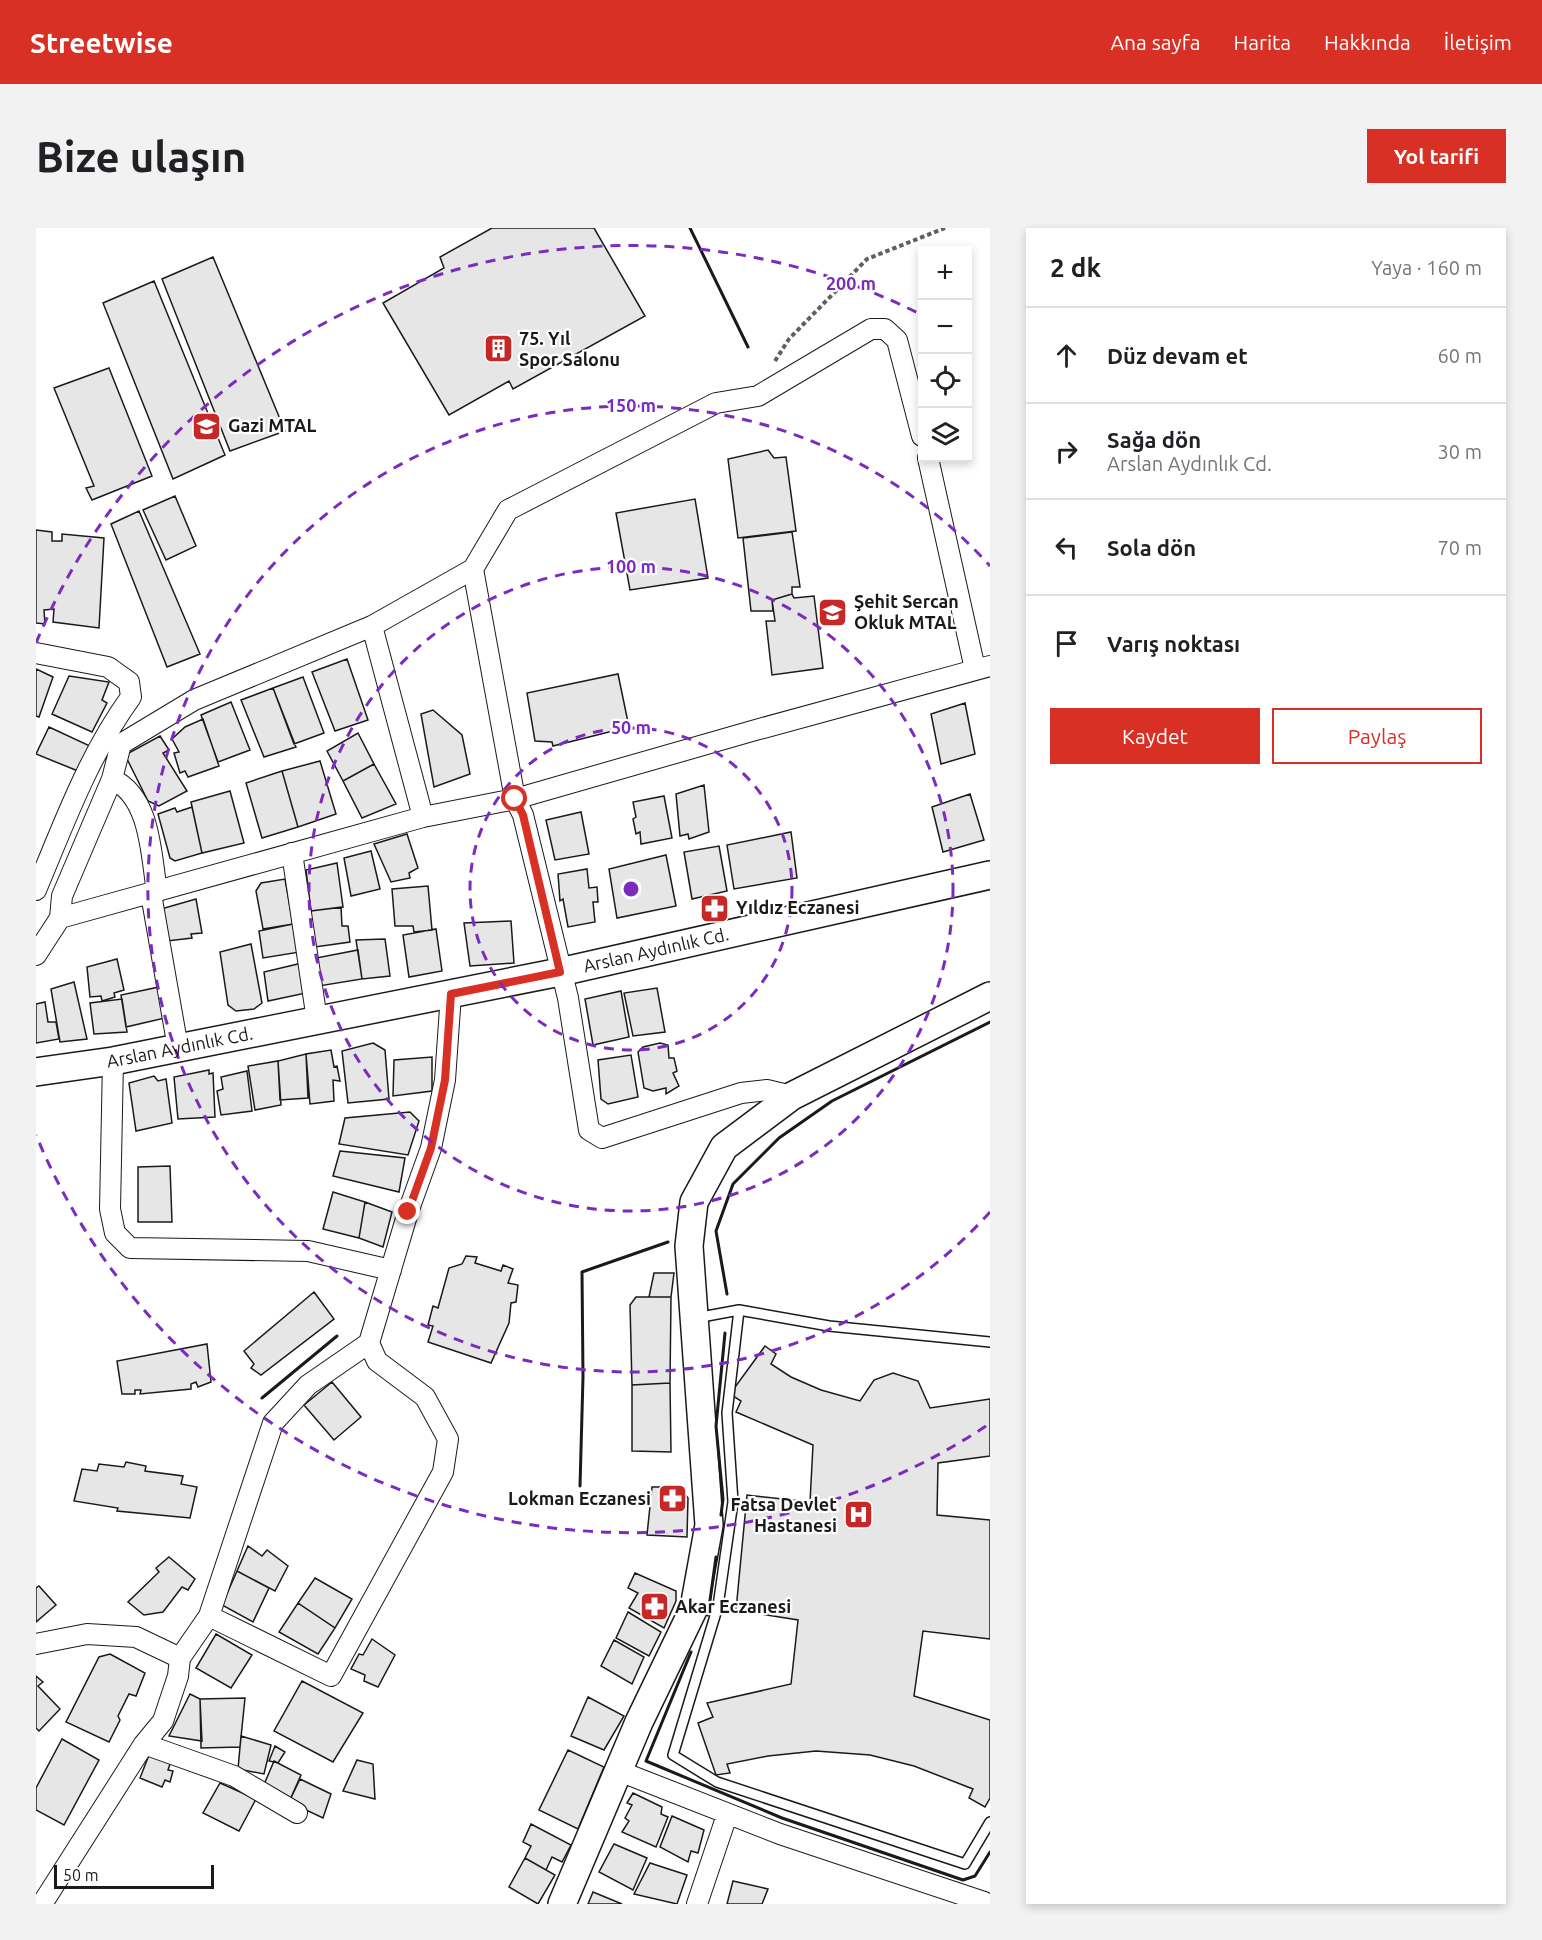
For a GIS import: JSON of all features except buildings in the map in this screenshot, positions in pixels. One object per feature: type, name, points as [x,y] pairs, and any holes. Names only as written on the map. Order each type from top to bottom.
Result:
[{"type":"street","points":[[36,955],[60,918],[62,896],[111,779],[121,744],[148,727],[194,700],[372,626],[473,569],[508,510],[716,403],[758,396],[872,329],[885,329],[897,340],[918,421]]},
{"type":"street","points":[[60,918],[423,818],[515,799],[982,668],[929,462]]},
{"type":"street","points":[[473,569],[515,799],[523,815],[568,998],[589,1130],[602,1138],[741,1093],[766,1090],[792,1096]]},
{"type":"street","points":[[372,626],[423,818]]},
{"type":"street","points":[[36,653],[108,667],[129,682],[131,697],[111,725],[87,769],[36,890]]},
{"type":"street","points":[[111,779],[126,785],[147,827],[154,893],[178,1048]]},
{"type":"street","points":[[292,853],[317,1020]]},
{"type":"street","name":"Arslan Aydınlık Cd.","points":[[36,1072],[113,1061],[560,972],[990,875]]},
{"type":"street","points":[[42,1904],[144,1744],[163,1721],[178,1676],[180,1658],[209,1616],[273,1423],[308,1385],[369,1343],[431,1148],[445,1080],[451,994]]},
{"type":"street","points":[[562,1904],[639,1722],[694,1608],[709,1525],[689,1246],[694,1202],[724,1147],[792,1096],[990,996]]},
{"type":"street","points":[[113,1061],[110,1209],[115,1233],[130,1248],[308,1251],[391,1270]]},
{"type":"street","points":[[209,1616],[331,1676],[443,1472],[448,1439],[425,1397],[377,1361],[369,1343]]},
{"type":"street","points":[[36,1644],[87,1634],[136,1637],[180,1658]]},
{"type":"street","points":[[144,1744],[234,1776],[297,1813]]},
{"type":"street","points":[[619,1771],[728,1815],[985,1899]]},
{"type":"street","points":[[697,1904],[728,1815]]},
{"type":"lane","points":[[694,1319],[740,1310],[829,1326],[990,1342]]},
{"type":"lane","points":[[740,1310],[727,1413],[733,1502],[718,1606],[673,1755],[717,1782],[965,1864],[990,1822]]},
{"type":"path","points":[[751,398],[789,339],[867,258],[945,228]]},
{"type":"wall","points":[[690,228],[748,347]]},
{"type":"wall","points":[[727,1294],[716,1231],[733,1184],[779,1138],[832,1101],[990,1022]]},
{"type":"wall","points":[[580,1486],[583,1377],[582,1272],[668,1242]]},
{"type":"wall","points":[[721,1515],[723,1499],[716,1426],[725,1333]]},
{"type":"wall","points":[[262,1398],[337,1336]]},
{"type":"wall","points":[[708,1615],[716,1557]]},
{"type":"wall","points":[[691,1652],[646,1761],[782,1818],[963,1880],[975,1876],[990,1852]]},
{"type":"place","name":"75. Yıl Spor Salonu","points":[[498,349]]},
{"type":"place","name":"Gazi MTAL","points":[[207,426]]},
{"type":"place","name":"Şehit Sercan Okluk MTAL","points":[[833,612]]},
{"type":"place","name":"Yıldız Eczanesi","points":[[715,908]]},
{"type":"place","name":"Lokman Eczanesi","points":[[672,1499]]},
{"type":"place","name":"Fatsa Devlet Hastanesi","points":[[858,1515]]},
{"type":"place","name":"Akar Eczanesi","points":[[654,1607]]},
{"type":"route","points":[[408,1212],[431,1148],[445,1080],[451,994],[560,972],[523,815],[515,799]]}]
